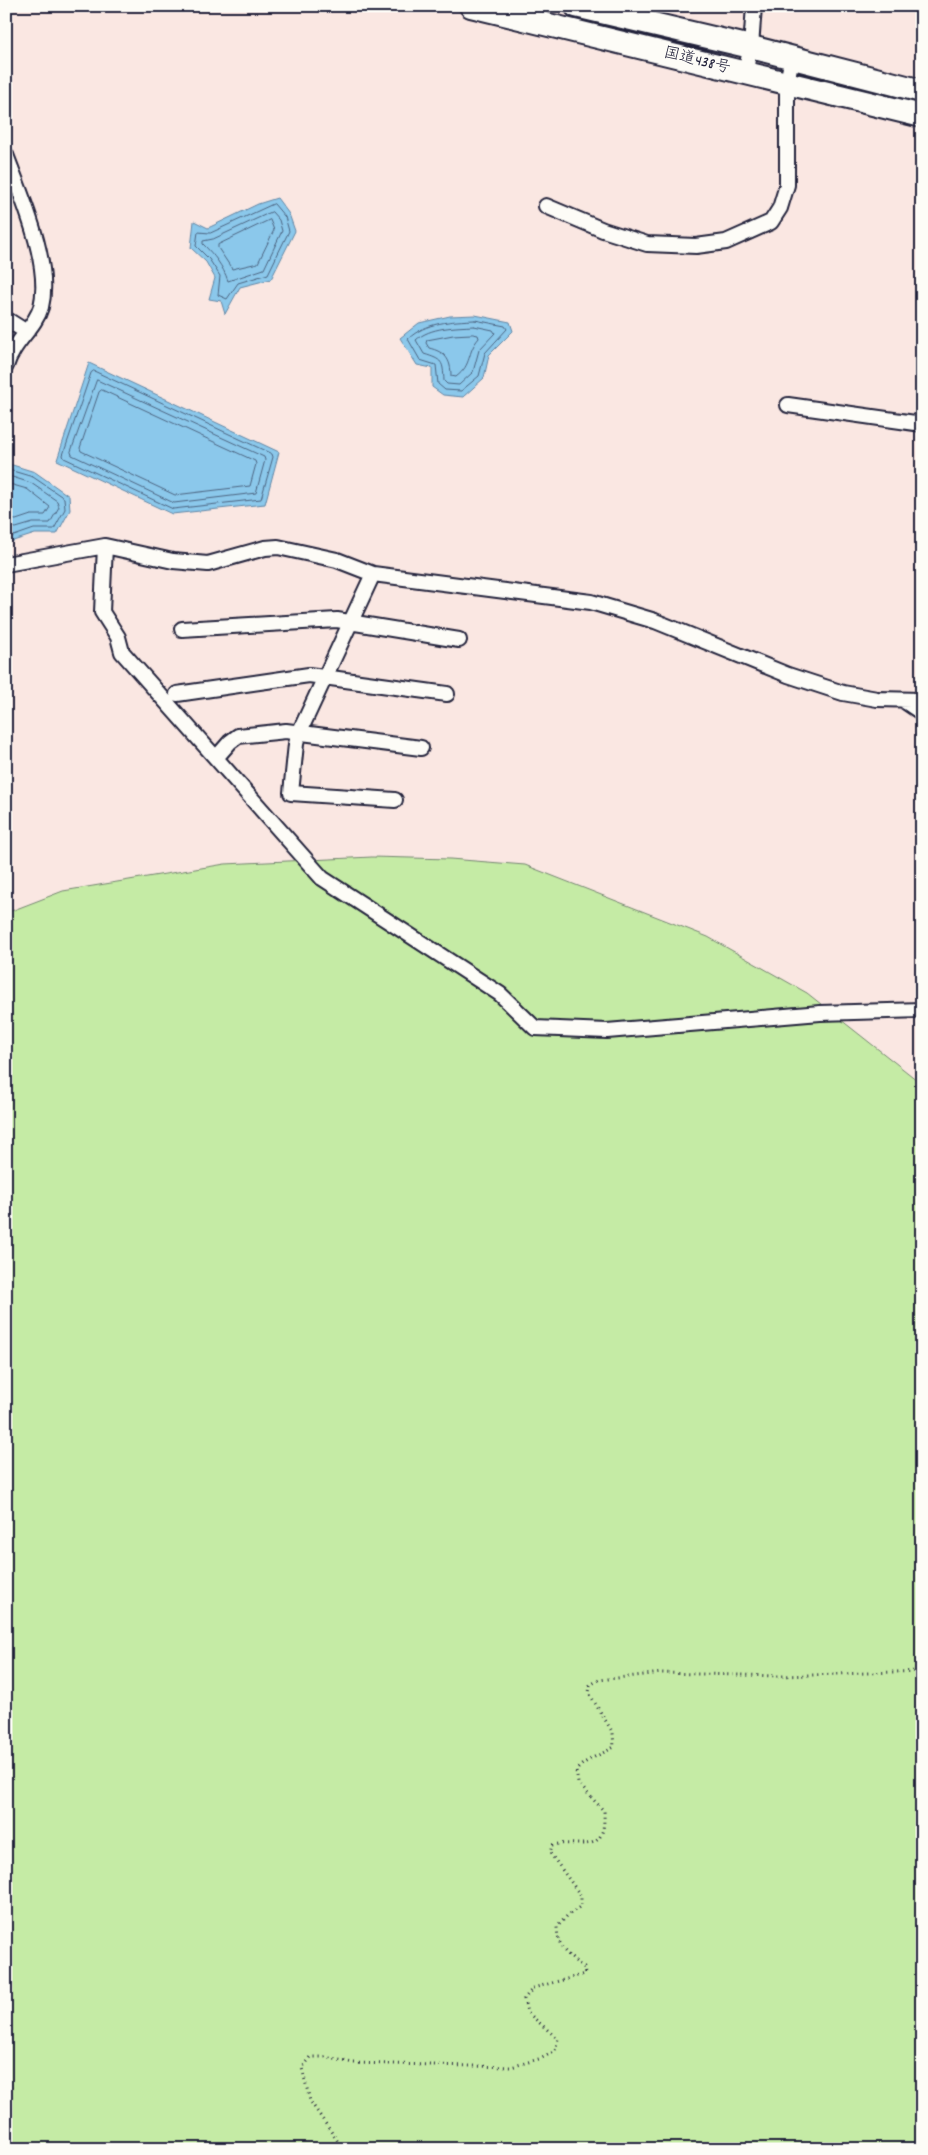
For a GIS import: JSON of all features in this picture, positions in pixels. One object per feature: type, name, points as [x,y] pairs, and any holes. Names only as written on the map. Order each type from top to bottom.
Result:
[{"type":"highway","name":"国道438号","points":[[471,6],[922,116]]},
{"type":"highway","name":"国道438号","points":[[576,6],[751,47],[922,91]]},
{"type":"street","points":[[745,72],[751,47],[754,6]]},
{"type":"street","points":[[546,206],[603,230],[647,244],[696,246],[726,242],[757,230],[771,222],[780,208],[787,185],[787,83],[792,58]]},
{"type":"street","points":[[6,155],[36,237],[43,281],[41,306],[37,316],[14,347],[6,366]]},
{"type":"street","points":[[6,319],[25,331]]},
{"type":"street","points":[[788,405],[922,424]]},
{"type":"street","points":[[105,546],[102,612],[118,637],[122,652],[322,878],[500,994],[535,1028],[607,1031],[820,1013],[922,1010]]},
{"type":"street","points":[[6,564],[105,546],[173,561],[208,564],[265,548],[278,547],[338,560],[374,574],[590,602],[654,621],[788,675],[844,693],[876,699],[922,700]]},
{"type":"street","points":[[374,574],[300,733],[296,744],[292,793],[395,800]]},
{"type":"street","points":[[182,629],[337,620],[459,640]]},
{"type":"street","points":[[178,694],[308,675],[447,694]]},
{"type":"street","points":[[903,700],[922,713]]},
{"type":"street","points":[[216,758],[238,736],[286,731],[421,748]]},
{"type":"path","points":[[344,2149],[310,2101],[302,2068],[311,2057],[325,2057],[353,2063],[511,2067],[542,2058],[555,2051],[558,2039],[528,2012],[524,1999],[533,1988],[584,1974],[584,1968],[568,1955],[558,1942],[557,1927],[567,1916],[581,1906],[581,1896],[550,1853],[552,1844],[563,1842],[584,1845],[598,1840],[605,1827],[604,1811],[578,1783],[576,1771],[582,1762],[601,1755],[614,1747],[613,1734],[588,1693],[590,1685],[599,1680],[662,1673],[782,1676],[922,1671]]},
{"type":"green space","points":[[372,857],[450,859],[525,865],[708,937],[807,993],[922,1084],[922,2149],[6,2149],[6,913],[63,891],[225,864]]},
{"type":"water","points":[[277,198],[289,214],[295,231],[271,279],[240,287],[225,314],[221,301],[209,299],[215,278],[206,262],[191,248],[194,221],[208,228],[258,204]]},
{"type":"water","points":[[475,315],[510,322],[513,331],[489,355],[484,378],[463,397],[443,395],[432,387],[432,368],[417,365],[400,338],[419,323],[450,316]]},
{"type":"water","points":[[89,363],[279,452],[265,504],[172,514],[57,460]]},
{"type":"water","points":[[6,463],[35,472],[69,496],[70,510],[57,534],[35,534],[10,542],[6,532]]}]
